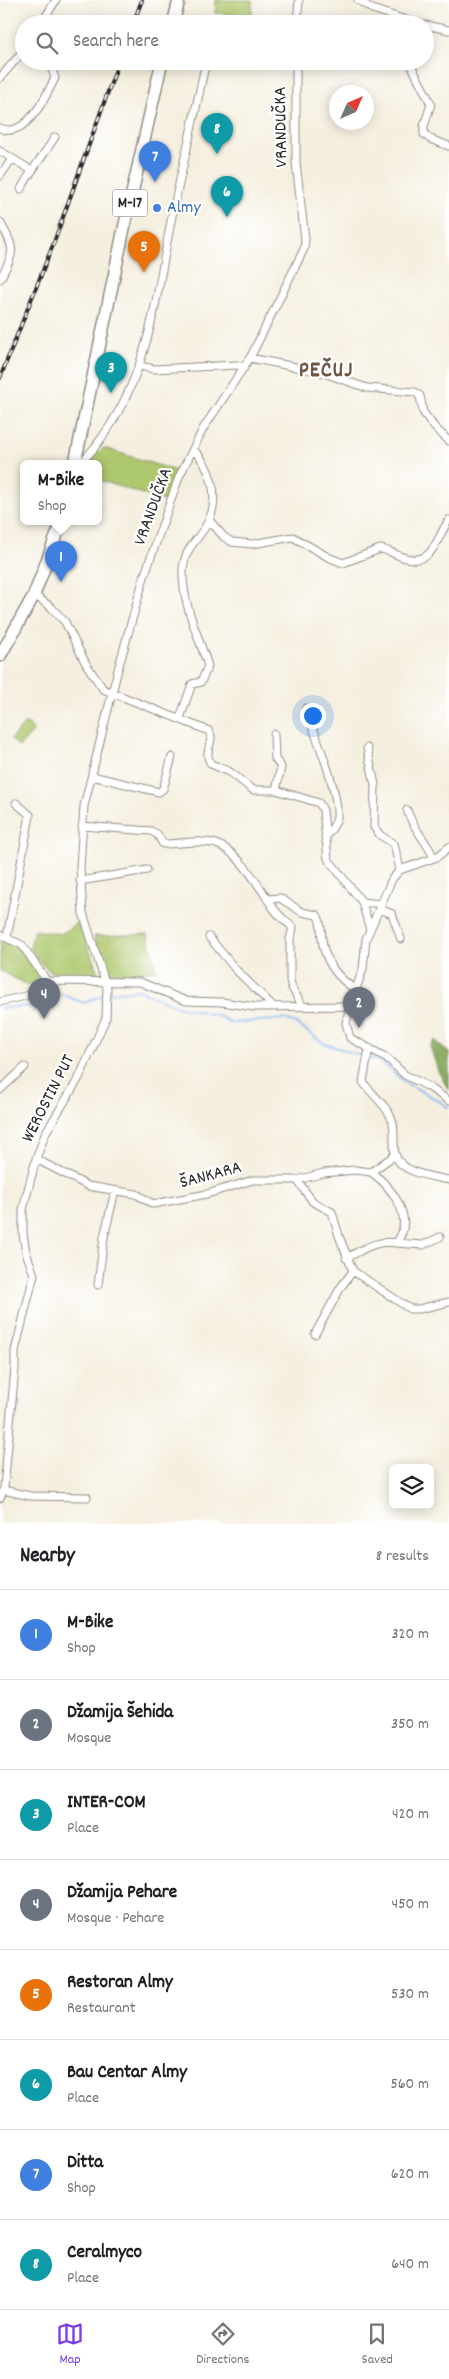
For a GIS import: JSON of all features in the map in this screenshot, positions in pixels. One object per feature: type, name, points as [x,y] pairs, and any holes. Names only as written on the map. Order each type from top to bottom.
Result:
[{"type":"main road","points":[[177,15],[179,0]]},
{"type":"main road","name":"M-17","points":[[76,460],[125,223],[160,70]]},
{"type":"main road","points":[[0,656],[34,596],[61,525]]},
{"type":"street","points":[[47,15],[56,0]]},
{"type":"street","points":[[298,15],[299,0]]},
{"type":"street","points":[[358,0],[372,10],[389,15]]},
{"type":"street","points":[[434,27],[449,30]]},
{"type":"street","points":[[0,78],[15,60]]},
{"type":"street","points":[[0,128],[9,131],[21,128],[47,96],[55,78],[52,70]]},
{"type":"street","points":[[84,460],[107,433],[126,400],[140,366],[155,314],[171,221],[204,70]]},
{"type":"street","name":"VRANDUČKA","points":[[107,989],[86,926],[80,881],[84,806],[144,578],[179,477],[203,429],[250,358],[304,249],[305,238],[296,163],[296,70]]},
{"type":"street","points":[[414,70],[431,104],[424,126],[424,134],[430,139],[449,146]]},
{"type":"street","points":[[21,189],[31,170],[40,163],[55,137]]},
{"type":"street","points":[[0,151],[31,170]]},
{"type":"street","points":[[0,176],[12,159]]},
{"type":"street","points":[[0,222],[11,243],[13,253],[0,279]]},
{"type":"street","points":[[250,358],[321,372],[367,388],[415,392],[420,396],[423,412],[435,428],[449,441]]},
{"type":"street","points":[[140,366],[154,370],[238,365],[244,368]]},
{"type":"street","points":[[180,718],[192,684],[201,682],[208,666],[195,631],[183,584],[186,555],[190,545],[209,520],[215,493],[204,464],[194,449]]},
{"type":"street","points":[[209,520],[224,537],[232,542],[252,544],[293,537],[328,558],[343,562],[380,549],[406,558],[425,557],[434,551],[441,530],[449,520]]},
{"type":"street","points":[[34,596],[51,607],[65,622],[91,672],[104,689],[209,731],[212,735],[207,754],[211,764],[230,772],[253,790],[276,790],[319,803],[323,810],[325,837],[330,862],[362,902],[370,930]]},
{"type":"street","points":[[306,708],[332,785],[336,808],[335,825],[325,837]]},
{"type":"street","points":[[274,734],[276,759],[281,767],[276,790]]},
{"type":"street","points":[[367,748],[375,785],[374,828],[380,835],[394,844],[400,870]]},
{"type":"street","points":[[92,776],[160,792],[163,789],[172,757]]},
{"type":"street","points":[[16,803],[30,814],[3,936],[22,944],[47,981]]},
{"type":"street","points":[[407,810],[413,827],[426,841],[434,858]]},
{"type":"street","points":[[82,826],[152,831],[157,834],[163,844],[200,842],[224,847],[244,867],[272,907],[294,930],[290,939],[290,980],[292,988],[302,1005]]},
{"type":"street","points":[[449,847],[434,858],[400,870],[392,879],[370,930],[346,1023],[350,1038],[368,1055],[387,1058],[405,1075],[429,1087],[449,1101]]},
{"type":"street","points":[[80,881],[147,870]]},
{"type":"street","points":[[267,899],[280,898],[302,912],[317,916],[320,923],[322,941],[334,970],[341,980],[356,990]]},
{"type":"street","points":[[362,902],[381,906],[392,914],[402,939]]},
{"type":"street","points":[[210,937],[236,970],[274,1007]]},
{"type":"street","points":[[0,1002],[29,995],[47,981],[107,989],[140,982],[186,1001],[274,1007],[302,1005],[350,1006]]},
{"type":"street","name":"WEROSTIN PUT","points":[[0,1498],[3,1490],[14,1389],[15,1351],[34,1275],[26,1252],[23,1234],[23,1209],[36,1159],[46,1132],[79,1078],[106,1018],[107,989]]},
{"type":"street","points":[[368,1055],[364,1082],[387,1110],[393,1123],[395,1155],[405,1166],[418,1173],[449,1180]]},
{"type":"street","points":[[0,1090],[25,1067]]},
{"type":"street","points":[[395,1155],[371,1172],[383,1181],[404,1214],[401,1236],[396,1243]]},
{"type":"street","name":"ŠANKARA","points":[[36,1159],[88,1186],[136,1194],[153,1204],[207,1194],[253,1180],[297,1180],[324,1173],[354,1170],[371,1172]]},
{"type":"street","points":[[297,1180],[314,1202],[332,1212],[346,1258],[353,1271],[410,1309],[419,1309],[449,1302]]},
{"type":"street","points":[[98,1285],[104,1237],[115,1191]]},
{"type":"street","points":[[346,1258],[375,1244],[387,1241],[423,1245],[440,1237]]},
{"type":"street","points":[[315,1334],[341,1287],[353,1271]]},
{"type":"street","points":[[3,1490],[30,1496],[87,1497]]},
{"type":"green space","points":[[216,0],[252,0],[252,15],[215,13]]},
{"type":"green space","points":[[104,448],[176,471],[168,502],[102,481],[102,460],[93,460],[95,454]]},
{"type":"green space","points":[[26,722],[34,731],[19,747],[11,739]]},
{"type":"green space","points":[[79,922],[98,973],[94,978],[56,974],[43,965],[30,947],[34,930],[61,934]]},
{"type":"green space","points":[[148,934],[156,970],[138,972],[132,977],[114,974],[104,966],[94,936]]},
{"type":"green space","points":[[0,939],[17,944],[40,974],[34,988],[0,971]]},
{"type":"green space","points":[[435,1040],[449,1053],[449,1091],[438,1071],[430,1046]]},
{"type":"waterway","points":[[110,993],[138,990],[180,1007],[216,1015],[232,1023],[285,1019],[297,1024],[323,1043],[365,1057]]},
{"type":"waterway","points":[[55,995],[61,994],[84,1003],[105,994]]},
{"type":"waterway","points":[[0,1008],[33,1006]]},
{"type":"waterway","points":[[370,1058],[386,1065],[403,1081],[449,1108]]},
{"type":"railway","points":[[136,15],[142,0]]},
{"type":"railway","points":[[0,378],[53,245],[116,70]]},
{"type":"place","name":"Ceralmyco","points":[[217,154]]},
{"type":"place","name":"Ditta","points":[[155,182]]},
{"type":"place","name":"Almy","points":[[157,208]]},
{"type":"place","name":"Bau Centar Almy","points":[[227,217]]},
{"type":"place","name":"Restoran Almy","points":[[144,272]]},
{"type":"place","name":"INTER-COM","points":[[111,393]]},
{"type":"place","name":"M-Bike","points":[[61,582]]},
{"type":"place","name":"Džamija Pehare","points":[[44,1019]]},
{"type":"place","name":"Džamija Šehida","points":[[359,1028]]},
{"type":"district","name":"PEČUJ","points":[[326,371]]}]
